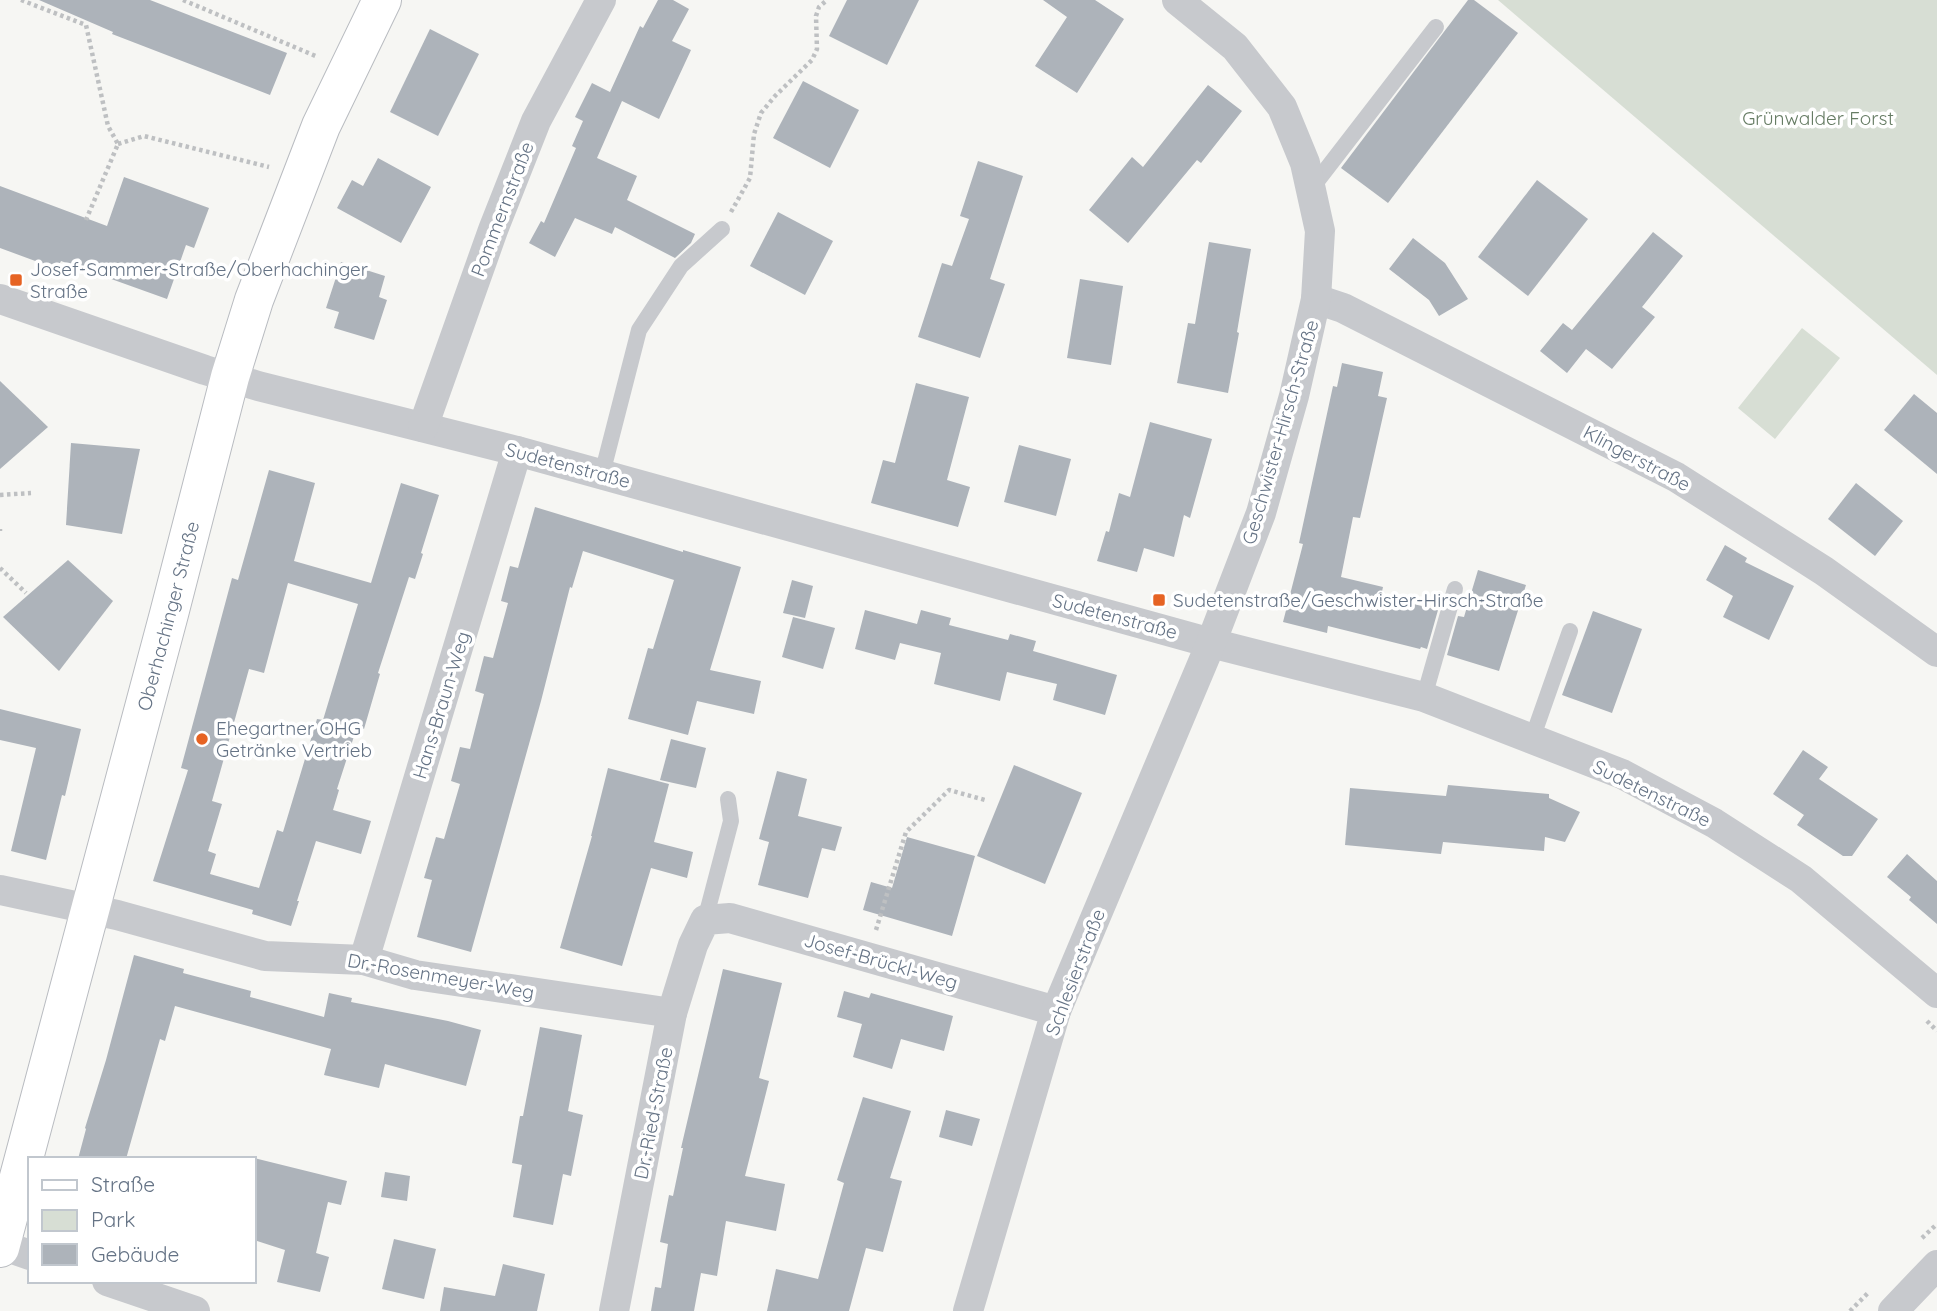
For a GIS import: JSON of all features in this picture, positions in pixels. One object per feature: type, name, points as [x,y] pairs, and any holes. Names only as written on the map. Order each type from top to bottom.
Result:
[{"type":"main road","name":"Oberhachinger Straße","points":[[0,1246],[230,377],[254,300],[321,126],[382,0]]},
{"type":"street","name":"Pommernstraße","points":[[423,427],[493,230],[536,121],[601,0]]},
{"type":"street","name":"Geschwister-Hirsch-Straße","points":[[1177,0],[1235,47],[1282,107],[1305,163],[1320,232],[1317,299],[1294,396],[1261,513],[1211,643]]},
{"type":"street","name":"Sudetenstraße","points":[[0,299],[230,377],[602,474],[1211,643],[1424,697],[1622,774],[1714,823],[1801,879],[1928,1002]]},
{"type":"street","name":"Klingerstraße","points":[[1317,299],[1354,313],[1676,477],[1824,571],[1937,652]]},
{"type":"street","name":"Hans-Braun-Weg","points":[[364,960],[517,451]]},
{"type":"street","name":"Schlesierstraße","points":[[968,1311],[1056,1012],[1211,643]]},
{"type":"street","name":"Dr.-Rosenmeyer-Weg","points":[[0,890],[117,915],[265,956],[364,960],[415,975],[672,1013]]},
{"type":"street","name":"Josef-Brückl-Weg","points":[[705,920],[730,918],[1056,1012]]},
{"type":"street","name":"Dr.-Ried-Straße","points":[[614,1311],[672,1013],[692,945],[705,920]]},
{"type":"street","points":[[0,1246],[28,1254]]},
{"type":"street","points":[[1893,1311],[1937,1265]]},
{"type":"street","points":[[113,1283],[195,1311]]},
{"type":"lane","points":[[1311,189],[1436,27]]},
{"type":"lane","points":[[602,474],[639,330],[681,266],[722,229]]},
{"type":"lane","points":[[1424,697],[1455,589]]},
{"type":"lane","points":[[1532,739],[1570,631]]},
{"type":"lane","points":[[705,920],[731,821],[728,799]]},
{"type":"path","points":[[21,0],[86,25],[108,126],[118,144]]},
{"type":"path","points":[[183,0],[326,60]]},
{"type":"path","points":[[722,229],[750,178],[754,134],[761,113],[812,60],[817,49],[816,16],[819,7],[827,0]]},
{"type":"path","points":[[118,144],[144,136],[264,165]]},
{"type":"path","points":[[86,220],[118,144]]},
{"type":"path","points":[[0,495],[31,493]]},
{"type":"path","points":[[0,568],[26,593]]},
{"type":"path","points":[[868,957],[906,831],[949,790],[985,800]]},
{"type":"path","points":[[1928,1002],[1937,1031]]},
{"type":"green space","name":"Grünwalder Forst","points":[[1498,0],[1937,0],[1937,375]]},
{"type":"green space","points":[[1802,328],[1840,358],[1775,439],[1738,408]]},
{"type":"building","points":[[39,0],[150,0],[287,53],[270,95],[112,34],[113,32]]},
{"type":"building","points":[[658,0],[673,0],[689,9],[672,41],[691,50],[659,119],[622,101],[597,158],[637,176],[627,200],[695,234],[691,243],[675,258],[615,227],[612,234],[575,218],[555,257],[529,243],[541,221],[544,223],[576,148],[572,146],[583,121],[575,117],[592,83],[610,92],[640,26],[643,28]]},
{"type":"building","points":[[847,0],[919,0],[887,65],[829,36]]},
{"type":"building","points":[[1043,0],[1095,0],[1124,19],[1077,93],[1035,66],[1067,17]]},
{"type":"building","points":[[1468,0],[1474,0],[1518,33],[1388,203],[1341,168]]},
{"type":"building","points":[[430,29],[479,54],[438,136],[390,112]]},
{"type":"building","points":[[803,81],[859,110],[830,168],[773,138]]},
{"type":"building","points":[[1208,85],[1242,111],[1201,163],[1197,160],[1128,243],[1089,210],[1132,157],[1143,167]]},
{"type":"building","points":[[378,158],[431,187],[401,243],[337,208],[352,180],[363,186]]},
{"type":"building","points":[[978,161],[1023,176],[990,279],[1005,284],[980,358],[918,337],[942,263],[952,266],[969,219],[960,216]]},
{"type":"building","points":[[124,177],[209,208],[194,248],[186,245],[167,299],[61,261],[57,269],[0,248],[0,186],[107,226]]},
{"type":"building","points":[[1537,180],[1588,219],[1528,296],[1478,257]]},
{"type":"building","points":[[778,212],[833,241],[805,295],[750,266]]},
{"type":"building","points":[[1653,232],[1683,256],[1642,307],[1655,317],[1612,369],[1586,349],[1567,373],[1540,351],[1563,323],[1572,330]]},
{"type":"building","points":[[1413,238],[1445,263],[1468,299],[1439,316],[1429,300],[1389,269]]},
{"type":"building","points":[[1209,242],[1251,249],[1228,393],[1177,383],[1188,323],[1195,324]]},
{"type":"building","points":[[341,262],[385,276],[379,297],[387,300],[374,340],[334,328],[339,312],[326,308]]},
{"type":"building","points":[[1080,279],[1123,286],[1111,365],[1067,358]]},
{"type":"building","points":[[1342,363],[1383,372],[1378,396],[1387,398],[1360,518],[1353,517],[1341,577],[1383,587],[1381,596],[1438,610],[1427,649],[1328,626],[1327,633],[1283,622],[1303,544],[1299,543],[1333,386],[1337,387]]},
{"type":"building","points":[[0,381],[48,427],[0,469]]},
{"type":"building","points":[[916,383],[969,397],[947,480],[970,487],[958,527],[871,503],[883,460],[895,463]]},
{"type":"building","points":[[1914,394],[1937,413],[1937,474],[1884,430]]},
{"type":"building","points":[[1150,422],[1212,439],[1190,518],[1184,515],[1174,557],[1144,548],[1137,572],[1097,561],[1106,531],[1109,532],[1119,493],[1130,497]]},
{"type":"building","points":[[71,443],[140,449],[122,534],[66,525]]},
{"type":"building","points":[[1019,445],[1071,459],[1056,516],[1004,502]]},
{"type":"building","points":[[269,470],[315,483],[294,561],[371,583],[401,483],[439,495],[415,579],[409,577],[378,673],[380,674],[364,729],[357,727],[337,789],[339,790],[333,810],[371,821],[361,854],[316,841],[291,926],[252,914],[253,910],[153,881],[188,770],[181,768],[232,578],[238,580]],"holes":[[[288,583],[358,604],[323,720],[317,719],[283,832],[277,830],[259,888],[210,874],[216,854],[208,851],[222,804],[212,801],[249,669],[264,673]]]},
{"type":"building","points":[[1856,483],[1903,521],[1875,556],[1828,519]]},
{"type":"building","points":[[535,507],[741,567],[710,670],[761,681],[754,714],[697,701],[688,735],[628,719],[648,648],[653,649],[674,580],[583,551],[572,588],[570,587],[471,952],[417,937],[432,880],[424,878],[436,837],[444,839],[460,784],[451,781],[460,747],[470,749],[484,694],[475,691],[484,656],[493,658],[508,603],[501,601],[510,566],[518,568]]},
{"type":"building","points":[[1725,545],[1747,558],[1745,562],[1794,586],[1769,640],[1723,617],[1733,596],[1706,580]]},
{"type":"building","points":[[68,560],[113,601],[59,671],[3,617]]},
{"type":"building","points":[[1478,570],[1526,585],[1499,671],[1447,655],[1458,616],[1464,617]]},
{"type":"building","points":[[792,580],[813,586],[805,618],[783,613]]},
{"type":"building","points":[[865,610],[917,624],[921,610],[951,618],[949,625],[1008,640],[1010,634],[1036,641],[1033,651],[1117,675],[1105,715],[1053,700],[1057,684],[1007,672],[1000,701],[934,684],[941,653],[900,643],[895,660],[855,649]]},
{"type":"building","points":[[1593,611],[1642,629],[1612,713],[1562,695]]},
{"type":"building","points":[[793,617],[835,628],[823,669],[782,657]]},
{"type":"building","points":[[0,709],[81,729],[46,860],[11,851],[36,748],[0,740]]},
{"type":"building","points":[[671,739],[706,748],[696,788],[660,780]]},
{"type":"building","points":[[1803,750],[1828,767],[1819,779],[1878,819],[1852,856],[1843,856],[1797,825],[1804,815],[1773,794]]},
{"type":"building","points":[[1014,765],[1082,793],[1045,884],[977,856]]},
{"type":"building","points":[[608,768],[669,784],[654,842],[693,852],[687,878],[651,868],[622,966],[560,948]]},
{"type":"building","points":[[777,771],[807,779],[798,816],[842,827],[835,851],[822,848],[808,898],[758,885],[769,842],[759,839]]},
{"type":"building","points":[[1448,785],[1549,794],[1549,798],[1580,812],[1565,842],[1545,837],[1544,851],[1443,842],[1441,854],[1345,845],[1350,788],[1446,796]]},
{"type":"building","points":[[907,837],[975,856],[952,936],[863,910],[871,882],[892,888]]},
{"type":"building","points":[[1907,854],[1937,881],[1937,924],[1887,877]]},
{"type":"building","points":[[134,955],[184,969],[183,973],[251,991],[250,997],[324,1017],[329,993],[352,998],[351,1002],[481,1030],[466,1086],[385,1064],[379,1088],[324,1075],[331,1049],[175,1006],[165,1041],[160,1039],[127,1157],[79,1157]]},
{"type":"building","points":[[723,969],[782,983],[759,1078],[769,1081],[745,1176],[785,1184],[776,1231],[726,1221],[717,1276],[701,1273],[694,1311],[651,1311],[655,1287],[661,1288],[668,1244],[660,1242],[669,1195],[673,1196],[681,1148]]},
{"type":"building","points":[[844,991],[869,998],[871,993],[953,1016],[944,1051],[901,1039],[892,1069],[853,1057],[862,1024],[837,1017]]},
{"type":"building","points":[[540,1027],[582,1035],[568,1111],[583,1115],[571,1176],[563,1174],[553,1225],[513,1217],[522,1165],[512,1163]]},
{"type":"building","points":[[863,1097],[911,1111],[890,1178],[902,1181],[883,1252],[866,1248],[849,1311],[767,1311],[776,1269],[818,1279],[844,1183],[837,1180]]},
{"type":"building","points":[[946,1110],[980,1119],[972,1146],[939,1137]]},
{"type":"building","points":[[256,1158],[347,1181],[341,1205],[328,1202],[316,1253],[329,1257],[320,1292],[277,1282],[285,1250],[256,1241]]},
{"type":"building","points":[[385,1172],[410,1176],[407,1201],[381,1197]]},
{"type":"building","points":[[394,1239],[436,1249],[424,1299],[382,1289]]},
{"type":"building","points":[[503,1264],[545,1274],[537,1311],[440,1311],[444,1287],[495,1296]]},
{"type":"place","name":"Josef-Sammer-Straße/Oberhachinger Straße","points":[[16,280]]},
{"type":"place","name":"Sudetenstraße/Geschwister-Hirsch-Straße","points":[[1159,600]]},
{"type":"place","name":"Ehegartner OHG Getränke Vertrieb","points":[[202,739]]}]
